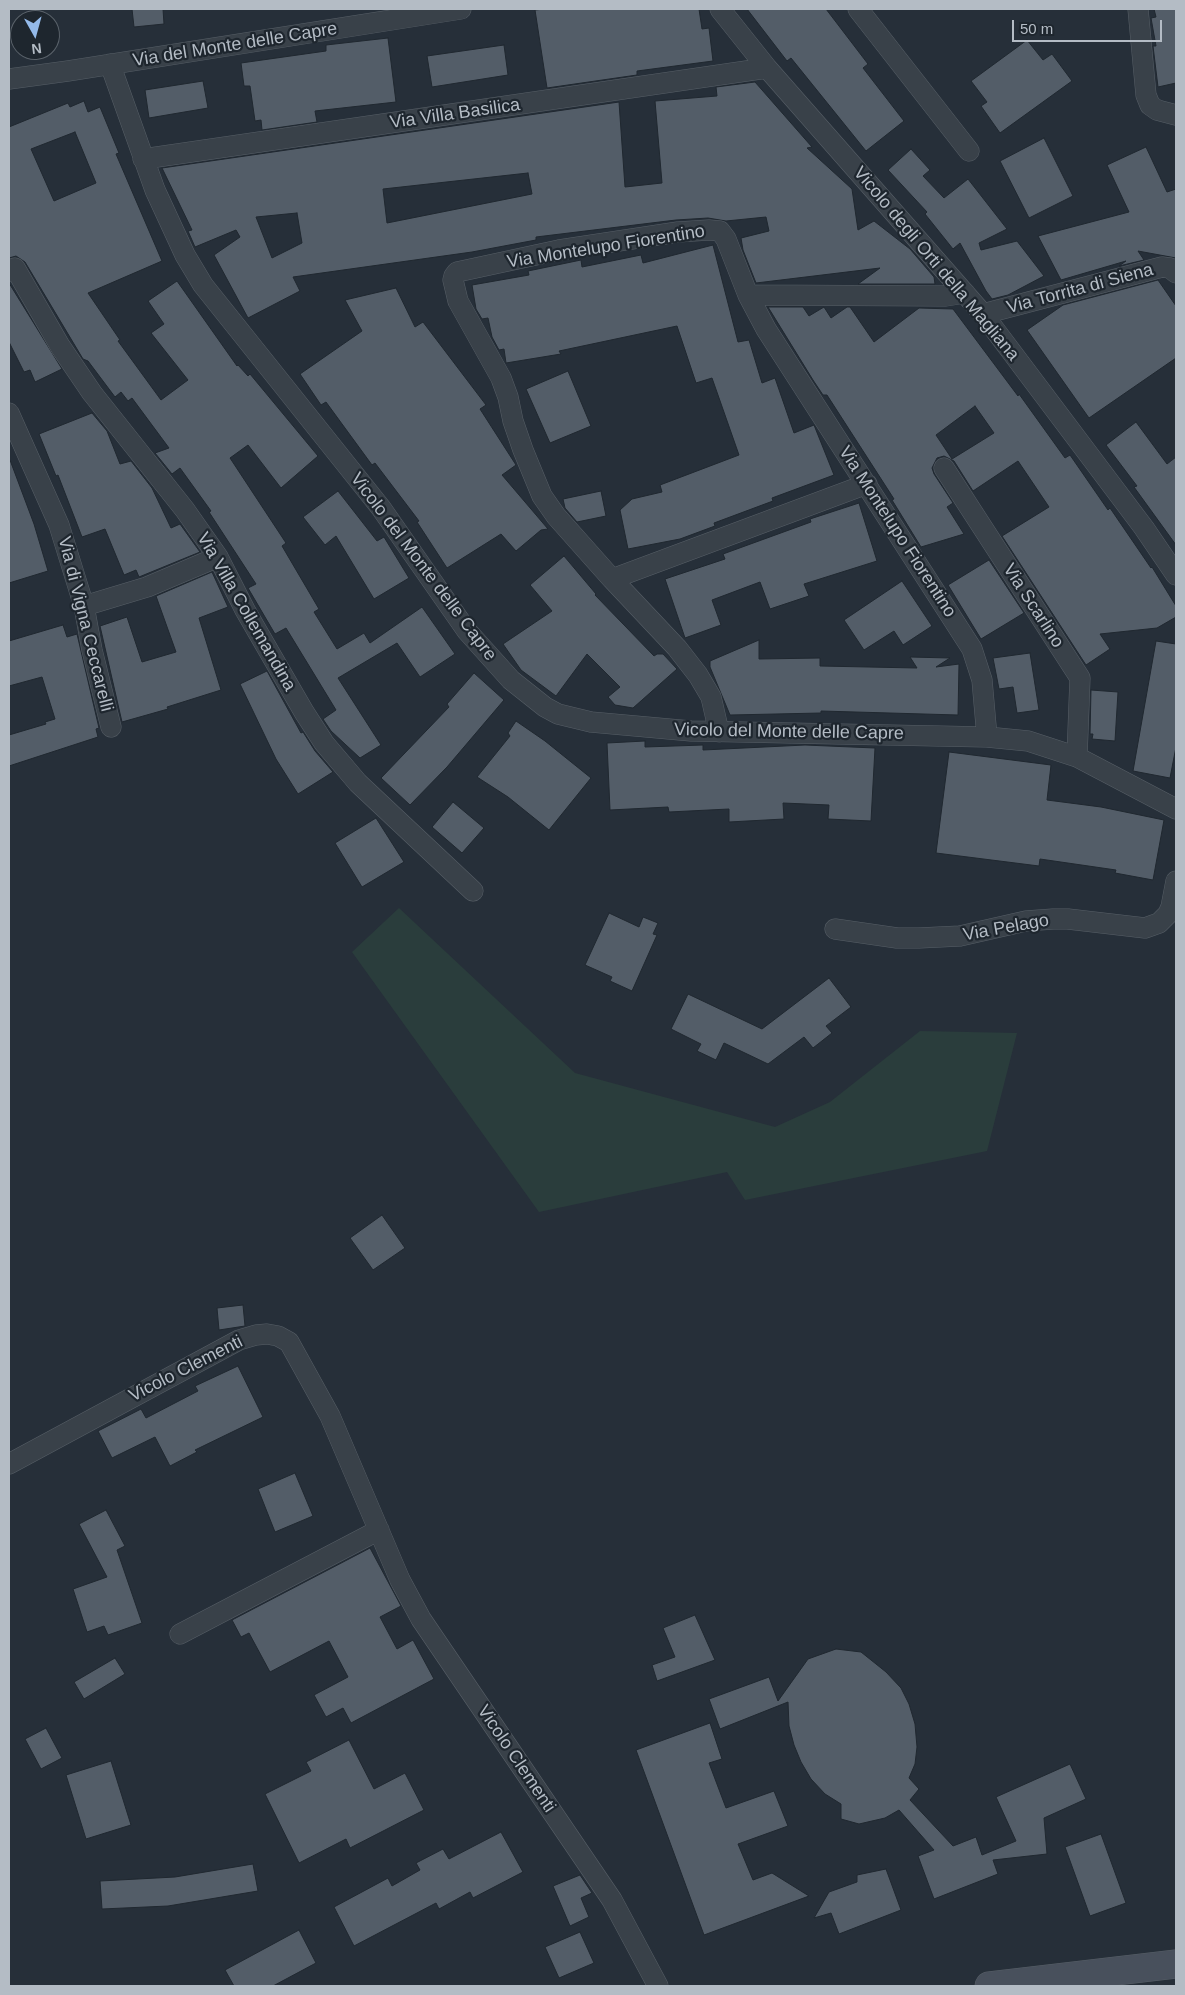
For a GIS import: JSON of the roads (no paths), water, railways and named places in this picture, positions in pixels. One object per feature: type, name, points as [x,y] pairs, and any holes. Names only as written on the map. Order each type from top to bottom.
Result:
[{"type":"main road","points":[[989,1986],[1176,1964]]},
{"type":"street","name":"Via del Monte delle Capre","points":[[9,78],[110,64],[414,13],[460,9]]},
{"type":"street","name":"Vicolo degli Orti della Magliana","points":[[720,9],[767,68],[983,314],[1175,571]]},
{"type":"street","points":[[858,9],[969,151]]},
{"type":"street","points":[[1138,9],[1146,95],[1150,105],[1157,110],[1176,115]]},
{"type":"street","name":"Vicolo del Monte delle Capre","points":[[110,64],[143,159],[171,228],[203,285],[382,508],[467,631],[511,680],[545,707],[558,714],[576,719],[666,730],[986,737],[1028,741],[1077,757],[1176,809]]},
{"type":"street","name":"Via Villa Basilica","points":[[143,159],[767,68]]},
{"type":"street","name":"Via Montelupo Fiorentino","points":[[720,732],[711,697],[698,675],[677,648],[556,516],[542,496],[520,443],[508,396],[458,301],[453,280],[457,272],[559,250],[678,232],[720,231],[726,239],[748,295],[766,329],[972,649],[982,680],[986,737]]},
{"type":"street","name":"Via Torrita di Siena","points":[[983,314],[1162,267],[1170,268],[1176,273]]},
{"type":"street","name":"Via Villa Collemandina","points":[[9,271],[15,268],[60,346],[92,393],[185,510],[218,557],[244,610],[304,712],[324,742],[358,783],[473,891]]},
{"type":"street","points":[[748,295],[946,296],[965,293]]},
{"type":"street","name":"Via di Vigna Ceccarelli","points":[[9,412],[60,525],[84,606],[92,650],[111,727]]},
{"type":"street","name":"Via Scarlino","points":[[944,468],[1080,678],[1077,757]]},
{"type":"street","points":[[612,579],[867,484]]},
{"type":"street","points":[[84,606],[147,587],[218,557]]},
{"type":"street","name":"Via Pelago","points":[[835,929],[897,938],[920,938],[960,936],[1026,921],[1053,919],[1145,928],[1159,923],[1168,914],[1176,881]]},
{"type":"street","name":"Vicolo Clementi","points":[[9,1464],[225,1346],[247,1337],[262,1334],[273,1334],[289,1342],[330,1416],[400,1580],[421,1619],[612,1900],[658,1986]]},
{"type":"street","points":[[180,1634],[379,1530]]}]
